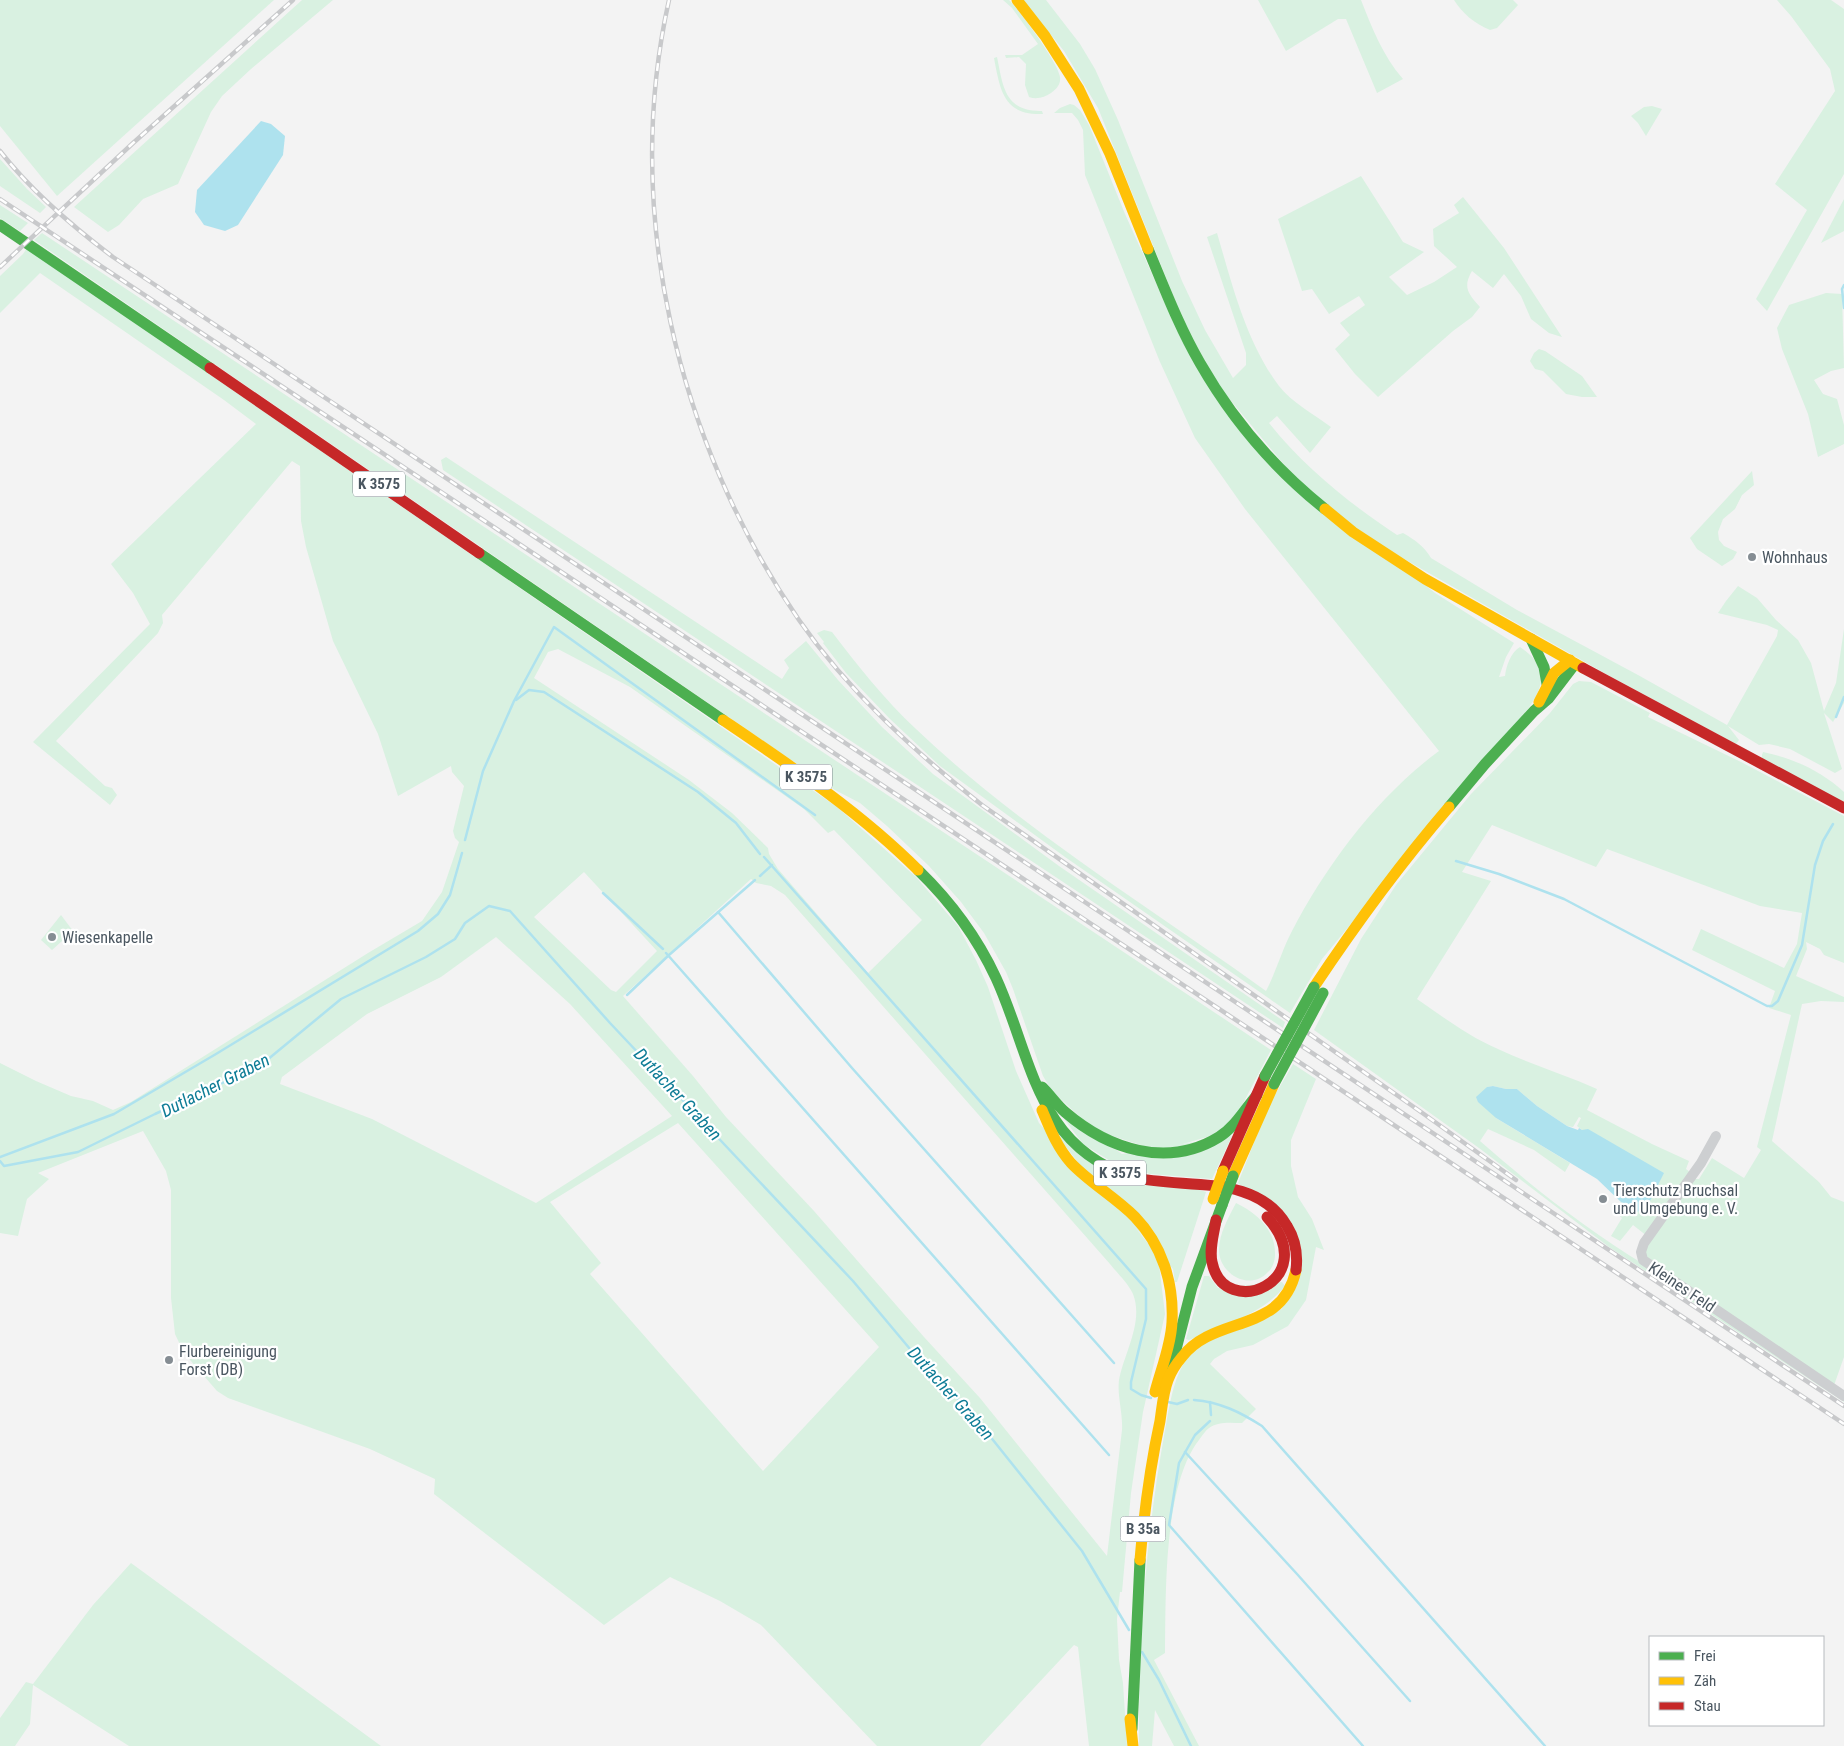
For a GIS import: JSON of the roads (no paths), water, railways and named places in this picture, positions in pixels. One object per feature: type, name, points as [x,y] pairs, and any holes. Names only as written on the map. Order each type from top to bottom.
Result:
[{"type":"main road","points":[[1017,0],[1045,36],[1080,89],[1110,154],[1159,279],[1200,363],[1239,421],[1278,467],[1299,488],[1347,528],[1425,579],[1573,662],[1844,808]]},
{"type":"main road","name":"K 3575","points":[[0,225],[853,811],[922,873],[976,940],[999,984],[1037,1091],[1047,1109],[1080,1148],[1109,1168],[1144,1179],[1221,1187],[1238,1191]]},
{"type":"main road","points":[[1531,639],[1544,667],[1547,684]]},
{"type":"main road","name":"B 35a","points":[[1534,711],[1547,684],[1557,669],[1573,662]]},
{"type":"main road","name":"B 35a","points":[[1228,1174],[1270,1080],[1348,936],[1452,801],[1534,711],[1549,698],[1573,662]]},
{"type":"main road","points":[[1030,1075],[1064,1112],[1092,1134],[1124,1149],[1141,1153],[1177,1153],[1205,1145],[1220,1136],[1231,1126],[1257,1095]]},
{"type":"main road","name":"B 35a","points":[[1133,1746],[1126,1684],[1126,1640],[1134,1527],[1172,1324],[1257,1095],[1270,1080]]},
{"type":"main road","points":[[1037,1091],[1045,1124],[1053,1141],[1067,1160],[1082,1175],[1127,1209],[1142,1223],[1160,1247],[1169,1277],[1172,1324]]},
{"type":"main road","points":[[1216,1220],[1210,1256],[1215,1274],[1222,1282],[1228,1288],[1244,1292],[1254,1292],[1272,1284],[1284,1268],[1284,1247],[1270,1220],[1238,1191]]},
{"type":"main road","points":[[1168,1379],[1183,1355],[1192,1345],[1202,1338],[1268,1314],[1286,1298],[1292,1286],[1297,1261],[1296,1248],[1283,1221],[1267,1203],[1257,1196],[1238,1191]]},
{"type":"main road","name":"B 35a","points":[[1161,1390],[1168,1379],[1192,1287],[1216,1220],[1217,1202]]},
{"type":"main road","name":"B 35a","points":[[1132,1729],[1136,1628],[1152,1431]]},
{"type":"street","name":"Kleines Feld","points":[[1716,1136],[1701,1163],[1644,1244],[1641,1252],[1643,1260],[1844,1396]]},
{"type":"water","points":[[261,121],[271,124],[285,136],[283,155],[238,225],[225,231],[204,225],[195,212],[197,190]]},
{"type":"water","points":[[1487,1087],[1517,1089],[1537,1106],[1567,1126],[1578,1130],[1579,1128],[1582,1130],[1588,1129],[1664,1173],[1647,1207],[1637,1212],[1621,1202],[1597,1179],[1496,1118],[1478,1102],[1476,1097]]},
{"type":"waterway","points":[[1844,285],[1842,289],[1844,308]]},
{"type":"waterway","points":[[465,840],[483,771],[514,701],[554,627],[815,815]]},
{"type":"waterway","points":[[516,700],[529,690],[544,692],[698,792],[736,823],[760,854]]},
{"type":"waterway","points":[[1836,717],[1844,697]]},
{"type":"waterway","points":[[1456,861],[1499,874],[1564,899],[1767,1006],[1772,1006],[1778,1001],[1802,945],[1815,865],[1823,841],[1833,824]]},
{"type":"waterway","points":[[0,1157],[114,1114],[418,931],[438,914],[450,895],[462,853]]},
{"type":"waterway","points":[[764,857],[1146,1289],[1146,1319],[1131,1389],[1151,1398]]},
{"type":"waterway","points":[[760,876],[772,865]]},
{"type":"waterway","points":[[627,995],[669,955],[755,880]]},
{"type":"waterway","points":[[603,893],[663,949]]},
{"type":"waterway","name":"Dutlacher Graben","points":[[0,1161],[4,1166],[78,1152],[261,1065],[341,999],[426,957],[455,939],[465,923],[489,906],[510,911],[610,1023],[853,1281],[910,1349],[973,1415],[1082,1551],[1129,1630]]},
{"type":"waterway","points":[[718,912],[852,1068],[1114,1363]]},
{"type":"waterway","points":[[666,953],[1109,1455]]},
{"type":"waterway","points":[[1168,1402],[1177,1404],[1188,1400]]},
{"type":"waterway","points":[[1194,1400],[1230,1408],[1262,1426],[1545,1746]]},
{"type":"waterway","points":[[1210,1402],[1211,1415]]},
{"type":"waterway","points":[[1210,1421],[1195,1435],[1179,1463],[1169,1525],[1363,1746]]},
{"type":"waterway","points":[[1185,1452],[1410,1701]]},
{"type":"waterway","name":"Dutlacher Graben","points":[[1142,1652],[1159,1680],[1191,1746]]},
{"type":"railway","points":[[0,267],[132,144],[293,0]]},
{"type":"railway","points":[[669,0],[656,80],[652,161],[657,242],[671,323],[692,402],[721,478],[756,551],[799,620],[839,672],[861,696],[907,742],[982,805],[1516,1180]]},
{"type":"railway","points":[[0,151],[53,208],[113,257],[1844,1406]]},
{"type":"railway","points":[[0,199],[1844,1424]]},
{"type":"place","name":"Wohnhaus","points":[[1752,557]]},
{"type":"place","name":"Wiesenkapelle","points":[[52,937]]},
{"type":"place","name":"Tierschutz Bruchsal und Umgebung e. V.","points":[[1603,1199]]},
{"type":"place","name":"Flurbereinigung Forst (DB)","points":[[169,1360]]}]
